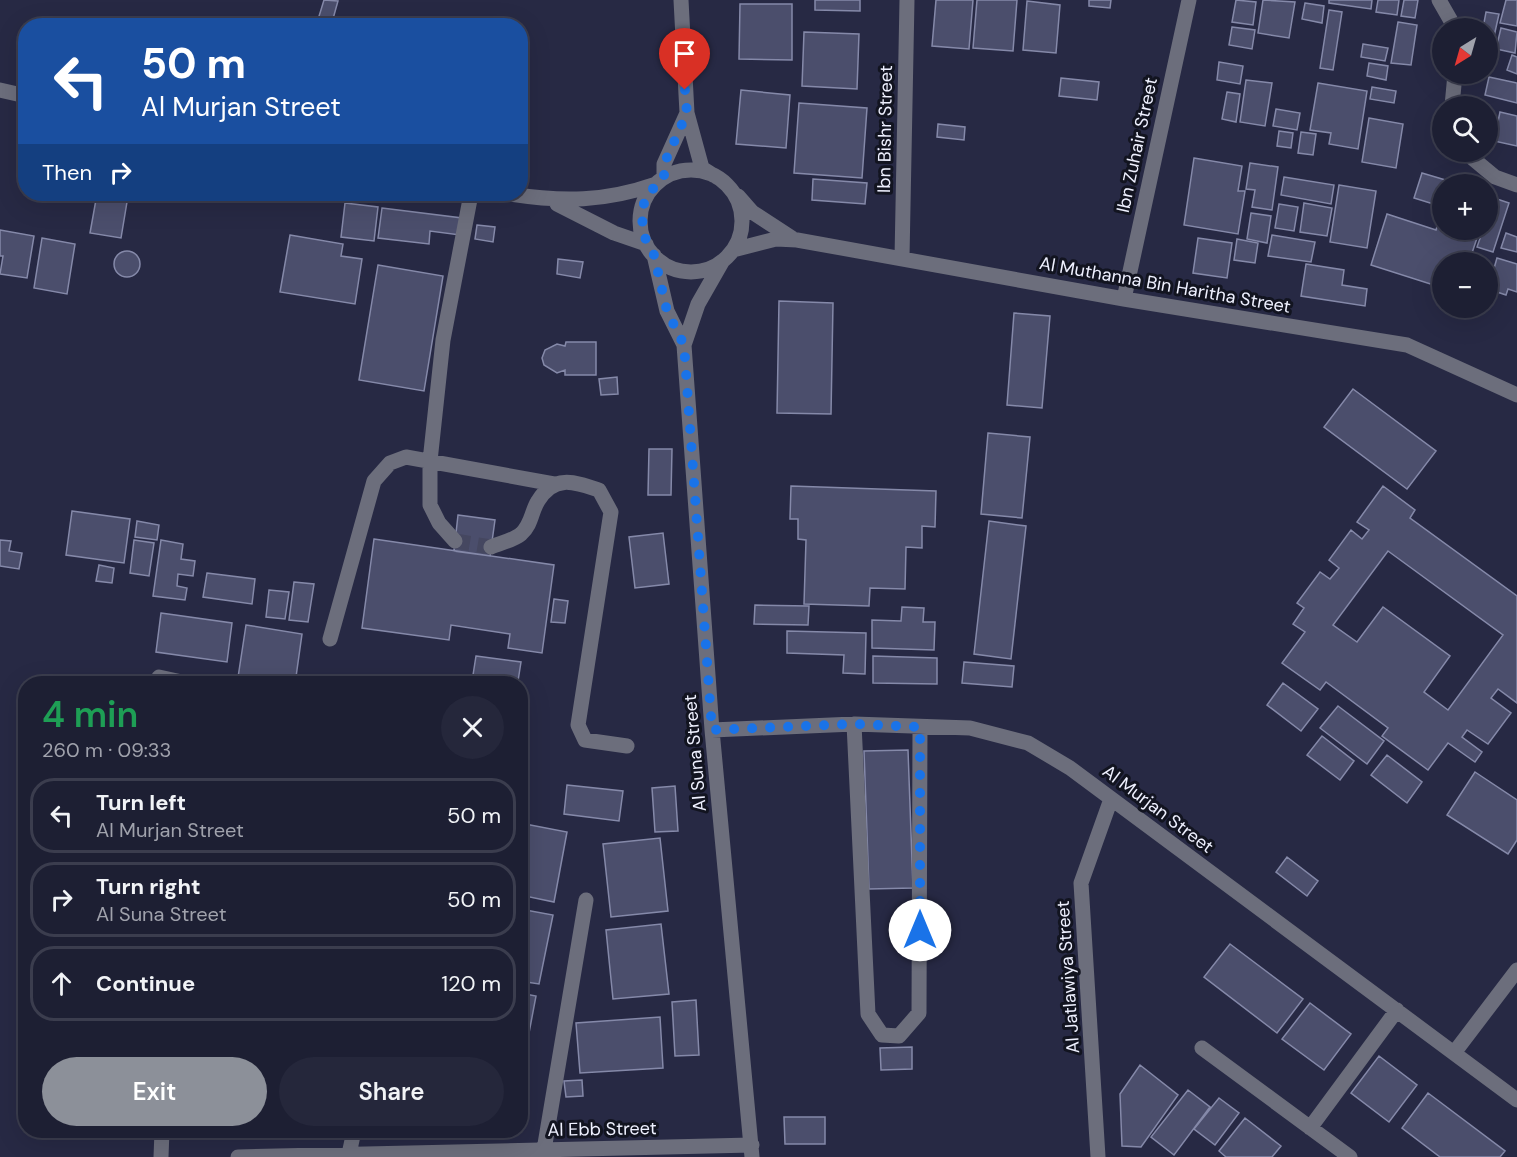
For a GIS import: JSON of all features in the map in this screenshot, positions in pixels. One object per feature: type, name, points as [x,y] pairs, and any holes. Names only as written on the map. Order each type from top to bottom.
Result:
[{"type":"street","name":"Al Muthanna Bin Haritha Street","points":[[681,0],[687,113],[702,168],[728,186],[752,212],[773,228],[797,240]]},
{"type":"street","name":"Ibn Bishr Street","points":[[902,258],[907,0]]},
{"type":"street","name":"Ibn Zuhair Street","points":[[1124,298],[1189,0]]},
{"type":"street","points":[[1439,0],[1449,18]]},
{"type":"street","points":[[0,90],[18,94]]},
{"type":"street","name":"Al Suna Street","points":[[687,113],[664,164],[660,181],[648,194],[642,212],[642,232],[650,249],[667,311],[684,345],[712,730],[752,1151]]},
{"type":"street","points":[[1477,162],[1495,177],[1517,185]]},
{"type":"street","points":[[528,197],[548,200],[622,196],[679,171],[694,170],[710,173],[728,186],[740,206],[742,221],[740,236],[733,250]]},
{"type":"street","points":[[548,200],[650,249],[679,271],[709,269],[722,262]]},
{"type":"street","points":[[455,541],[439,523],[430,505],[430,461],[443,340],[470,201]]},
{"type":"street","name":"Al Muthanna Bin Haritha Street","points":[[733,250],[776,239],[797,240],[1407,345],[1517,395]]},
{"type":"street","name":"Al Suna Street","points":[[684,345],[698,304],[722,262],[733,250]]},
{"type":"street","points":[[330,639],[374,481],[390,463],[406,457],[554,484],[572,480],[599,490],[611,512],[578,725],[585,740],[627,746]]},
{"type":"street","points":[[491,547],[520,535],[531,522],[538,501],[554,484]]},
{"type":"street","points":[[854,724],[868,1014],[882,1035],[899,1036],[919,1013],[920,727]]},
{"type":"street","name":"Al Murjan Street","points":[[712,730],[854,724],[970,729],[1028,743],[1070,768],[1517,1100]]},
{"type":"street","name":"Al Jatlawiya Street","points":[[1098,1157],[1081,883],[1111,799]]},
{"type":"street","points":[[544,1150],[586,900]]},
{"type":"street","points":[[1455,1053],[1517,969]]},
{"type":"street","points":[[1310,1128],[1396,1010]]},
{"type":"street","points":[[1202,1048],[1350,1157]]},
{"type":"street","points":[[161,1157],[162,1138]]},
{"type":"street","points":[[349,1154],[352,1138]]},
{"type":"street","name":"Al Ebb Street","points":[[238,1157],[544,1150],[752,1151]]},
{"type":"building","points":[[324,0],[338,1],[333,18],[318,18]]},
{"type":"building","points":[[815,0],[860,0],[860,11],[815,10]]},
{"type":"building","points":[[936,0],[973,0],[969,49],[932,46]]},
{"type":"building","points":[[977,0],[1017,0],[1013,51],[973,48]]},
{"type":"building","points":[[1089,0],[1111,0],[1110,8],[1089,6]]},
{"type":"building","points":[[1236,0],[1256,2],[1253,25],[1232,22]]},
{"type":"building","points":[[1263,0],[1295,2],[1289,38],[1258,33]]},
{"type":"building","points":[[1329,0],[1372,0],[1371,9],[1329,3]]},
{"type":"building","points":[[1378,0],[1399,0],[1397,15],[1376,12]]},
{"type":"building","points":[[1404,0],[1418,0],[1415,18],[1401,16]]},
{"type":"building","points":[[1506,0],[1517,0],[1517,26],[1500,23]]},
{"type":"building","points":[[1027,1],[1060,5],[1056,53],[1023,50]]},
{"type":"building","points":[[1305,3],[1324,6],[1322,23],[1302,19]]},
{"type":"building","points":[[740,4],[792,4],[792,60],[739,59]]},
{"type":"building","points":[[1329,10],[1342,12],[1333,70],[1320,68]]},
{"type":"building","points":[[1486,12],[1499,14],[1498,18],[1485,18]]},
{"type":"building","points":[[1398,22],[1417,25],[1411,65],[1391,63]]},
{"type":"building","points":[[1232,27],[1255,30],[1252,49],[1229,45]]},
{"type":"building","points":[[1501,28],[1517,32],[1515,53],[1498,49]]},
{"type":"building","points":[[804,32],[859,34],[857,89],[802,86]]},
{"type":"building","points":[[1363,44],[1388,48],[1385,61],[1361,57]]},
{"type":"building","points":[[1512,55],[1517,57],[1517,74],[1507,70]]},
{"type":"building","points":[[1219,62],[1243,66],[1240,84],[1217,80]]},
{"type":"building","points":[[1369,63],[1388,66],[1386,80],[1367,76]]},
{"type":"building","points":[[1061,78],[1099,82],[1097,100],[1059,96]]},
{"type":"building","points":[[1498,79],[1517,83],[1517,103],[1498,98],[1498,96],[1485,95],[1487,84],[1498,84]]},
{"type":"building","points":[[1246,80],[1272,83],[1265,126],[1240,122]]},
{"type":"building","points":[[1318,83],[1367,91],[1358,149],[1329,144],[1331,133],[1310,130]]},
{"type":"building","points":[[1372,87],[1396,91],[1394,103],[1370,99]]},
{"type":"building","points":[[741,90],[790,95],[786,148],[736,144]]},
{"type":"building","points":[[1227,92],[1240,94],[1236,122],[1222,119]]},
{"type":"building","points":[[799,103],[867,108],[862,178],[794,173]]},
{"type":"building","points":[[1276,109],[1300,113],[1297,130],[1273,126]]},
{"type":"building","points":[[1500,112],[1517,116],[1517,146],[1498,142]]},
{"type":"building","points":[[1369,118],[1403,124],[1396,168],[1362,162]]},
{"type":"building","points":[[938,124],[965,127],[964,140],[937,137]]},
{"type":"building","points":[[1279,131],[1293,133],[1291,148],[1277,146]]},
{"type":"building","points":[[1301,132],[1316,134],[1313,155],[1298,153]]},
{"type":"building","points":[[1194,158],[1242,166],[1238,191],[1245,191],[1238,234],[1184,225]]},
{"type":"building","points":[[1250,163],[1278,167],[1272,210],[1252,207],[1255,190],[1246,189]]},
{"type":"building","points":[[1422,173],[1432,176],[1432,204],[1414,198]]},
{"type":"building","points":[[1284,177],[1334,185],[1331,204],[1281,195]]},
{"type":"building","points":[[813,179],[867,183],[865,204],[812,200]]},
{"type":"building","points":[[1339,185],[1376,191],[1367,248],[1330,242]]},
{"type":"building","points":[[1498,199],[1509,203],[1498,237]]},
{"type":"building","points":[[96,201],[127,201],[121,238],[90,233]]},
{"type":"building","points":[[345,203],[378,207],[374,241],[341,237]]},
{"type":"building","points":[[1304,203],[1332,208],[1327,236],[1300,232]]},
{"type":"building","points":[[1279,204],[1298,207],[1294,231],[1275,228]]},
{"type":"building","points":[[382,208],[462,218],[460,235],[430,231],[429,244],[378,238]]},
{"type":"building","points":[[1251,213],[1271,216],[1267,243],[1247,239]]},
{"type":"building","points":[[1387,214],[1432,229],[1432,240],[1476,240],[1472,252],[1432,252],[1432,284],[1371,265]]},
{"type":"building","points":[[477,225],[495,227],[493,242],[475,239]]},
{"type":"building","points":[[0,230],[34,236],[27,278],[0,274],[3,256],[0,256]]},
{"type":"building","points":[[1506,233],[1517,237],[1517,252],[1501,248]]},
{"type":"building","points":[[290,235],[343,244],[341,256],[362,259],[355,304],[280,292]]},
{"type":"building","points":[[1272,235],[1315,242],[1311,262],[1268,256]]},
{"type":"building","points":[[42,238],[75,244],[67,294],[34,288]]},
{"type":"building","points":[[1198,238],[1232,243],[1227,278],[1193,273]]},
{"type":"building","points":[[1237,239],[1258,243],[1255,263],[1234,260]]},
{"type":"building","points":[[1479,240],[1497,240],[1493,252],[1477,247]]},
{"type":"building","points":[[127,251],[136,255],[140,264],[136,273],[127,277],[118,273],[114,264],[118,255]]},
{"type":"building","points":[[1498,258],[1517,264],[1517,292],[1508,289],[1506,295],[1498,292]]},
{"type":"building","points":[[558,259],[583,262],[580,278],[557,274]]},
{"type":"building","points":[[1306,264],[1344,270],[1342,285],[1367,289],[1365,306],[1301,296]]},
{"type":"building","points":[[378,265],[443,276],[424,391],[359,380]]},
{"type":"building","points":[[779,301],[833,303],[831,414],[777,413]]},
{"type":"building","points":[[1014,313],[1050,316],[1042,408],[1007,405]]},
{"type":"building","points":[[566,342],[596,342],[596,375],[565,375],[565,370],[557,373],[544,365],[542,358],[545,350],[557,344],[565,346]]},
{"type":"building","points":[[617,377],[618,394],[601,395],[599,379]]},
{"type":"building","points":[[1353,389],[1436,451],[1407,489],[1324,427]]},
{"type":"building","points":[[988,433],[1030,437],[1022,518],[981,514]]},
{"type":"building","points":[[649,449],[672,449],[671,495],[648,495]]},
{"type":"building","points":[[791,486],[936,491],[935,527],[922,526],[922,548],[906,547],[905,589],[870,588],[869,606],[804,604],[806,540],[798,539],[798,519],[790,519]]},
{"type":"building","points":[[1383,486],[1415,510],[1410,518],[1517,596],[1517,703],[1498,689],[1491,698],[1511,713],[1488,744],[1467,730],[1462,737],[1482,752],[1475,762],[1448,743],[1428,770],[1382,736],[1388,728],[1326,682],[1320,690],[1282,663],[1305,632],[1293,624],[1304,608],[1297,603],[1320,572],[1330,579],[1339,568],[1329,560],[1351,530],[1362,539],[1369,530],[1357,522]],"holes":[[[1388,551],[1503,635],[1448,710],[1424,692],[1450,656],[1383,607],[1357,642],[1333,625]]]},
{"type":"building","points":[[72,511],[130,519],[124,563],[66,555]]},
{"type":"building","points":[[458,515],[495,520],[490,556],[454,551]]},
{"type":"building","points":[[137,521],[159,525],[157,540],[135,537]]},
{"type":"building","points":[[989,521],[1026,526],[1011,659],[974,654]]},
{"type":"building","points":[[663,533],[669,584],[635,588],[629,537]]},
{"type":"building","points":[[374,539],[554,565],[542,653],[508,648],[510,634],[451,625],[449,640],[362,628]]},
{"type":"building","points":[[0,540],[11,541],[9,551],[22,553],[19,569],[0,566]]},
{"type":"building","points":[[134,540],[154,543],[149,576],[130,573]]},
{"type":"building","points":[[161,540],[183,544],[181,559],[195,561],[193,576],[178,574],[177,586],[187,588],[185,600],[153,596]]},
{"type":"building","points":[[99,565],[114,568],[112,583],[96,581]]},
{"type":"building","points":[[207,573],[255,579],[252,604],[203,597]]},
{"type":"building","points":[[294,582],[314,584],[308,622],[289,620]]},
{"type":"building","points":[[269,590],[289,592],[285,619],[266,617]]},
{"type":"building","points":[[554,599],[568,601],[565,623],[551,622]]},
{"type":"building","points":[[755,605],[809,606],[808,625],[754,624]]},
{"type":"building","points":[[902,607],[924,608],[923,622],[935,622],[934,650],[872,648],[872,620],[901,621]]},
{"type":"building","points":[[161,613],[232,623],[227,662],[156,652]]},
{"type":"building","points":[[246,625],[302,634],[296,676],[238,676]]},
{"type":"building","points":[[787,631],[866,633],[865,674],[843,673],[844,655],[787,653]]},
{"type":"building","points":[[476,656],[521,662],[519,676],[473,675]]},
{"type":"building","points":[[873,656],[937,658],[937,684],[873,683]]},
{"type":"building","points":[[964,662],[1014,666],[1012,687],[962,683]]},
{"type":"building","points":[[1283,683],[1318,709],[1301,731],[1267,705]]},
{"type":"building","points":[[1338,706],[1384,741],[1367,764],[1320,728]]},
{"type":"building","points":[[1322,736],[1354,761],[1340,780],[1307,755]]},
{"type":"building","points":[[908,750],[913,888],[869,889],[864,751]]},
{"type":"building","points":[[1387,755],[1422,782],[1407,803],[1371,775]]},
{"type":"building","points":[[1475,772],[1517,800],[1517,840],[1508,854],[1447,815]]},
{"type":"building","points":[[567,785],[623,791],[619,821],[564,814]]},
{"type":"building","points":[[675,786],[678,831],[655,832],[652,788]]},
{"type":"building","points":[[528,825],[567,832],[554,902],[528,897]]},
{"type":"building","points":[[660,838],[668,911],[611,917],[603,844]]},
{"type":"building","points":[[1287,857],[1318,881],[1307,896],[1276,872]]},
{"type":"building","points":[[528,910],[553,915],[539,984],[528,982]]},
{"type":"building","points":[[661,924],[669,994],[613,999],[606,930]]},
{"type":"building","points":[[1230,944],[1303,999],[1277,1033],[1204,977]]},
{"type":"building","points":[[528,994],[536,996],[528,1038]]},
{"type":"building","points":[[696,1000],[699,1055],[675,1056],[672,1002]]},
{"type":"building","points":[[1310,1003],[1351,1034],[1324,1070],[1282,1039]]},
{"type":"building","points":[[660,1017],[663,1068],[580,1073],[576,1023]]},
{"type":"building","points":[[912,1047],[912,1069],[881,1070],[880,1048]]},
{"type":"building","points":[[1379,1056],[1417,1085],[1389,1122],[1351,1093]]},
{"type":"building","points":[[1140,1065],[1178,1095],[1141,1147],[1122,1146],[1120,1094]]},
{"type":"building","points":[[582,1080],[583,1096],[566,1097],[564,1081]]},
{"type":"building","points":[[1188,1090],[1210,1107],[1174,1155],[1151,1137]]},
{"type":"building","points":[[1428,1093],[1505,1151],[1500,1157],[1440,1157],[1402,1128]]},
{"type":"building","points":[[1219,1098],[1239,1113],[1215,1145],[1194,1129]]},
{"type":"building","points":[[784,1117],[825,1117],[825,1144],[785,1144]]},
{"type":"building","points":[[1245,1118],[1281,1146],[1272,1157],[1226,1157],[1219,1151]]},
{"type":"tunnel","points":[[455,541],[491,547]]},
{"type":"route","points":[[685,90],[687,113],[664,164],[664,177],[648,194],[640,219],[646,244],[654,255],[667,311],[684,345],[712,730],[854,724],[920,727],[920,930]]}]
